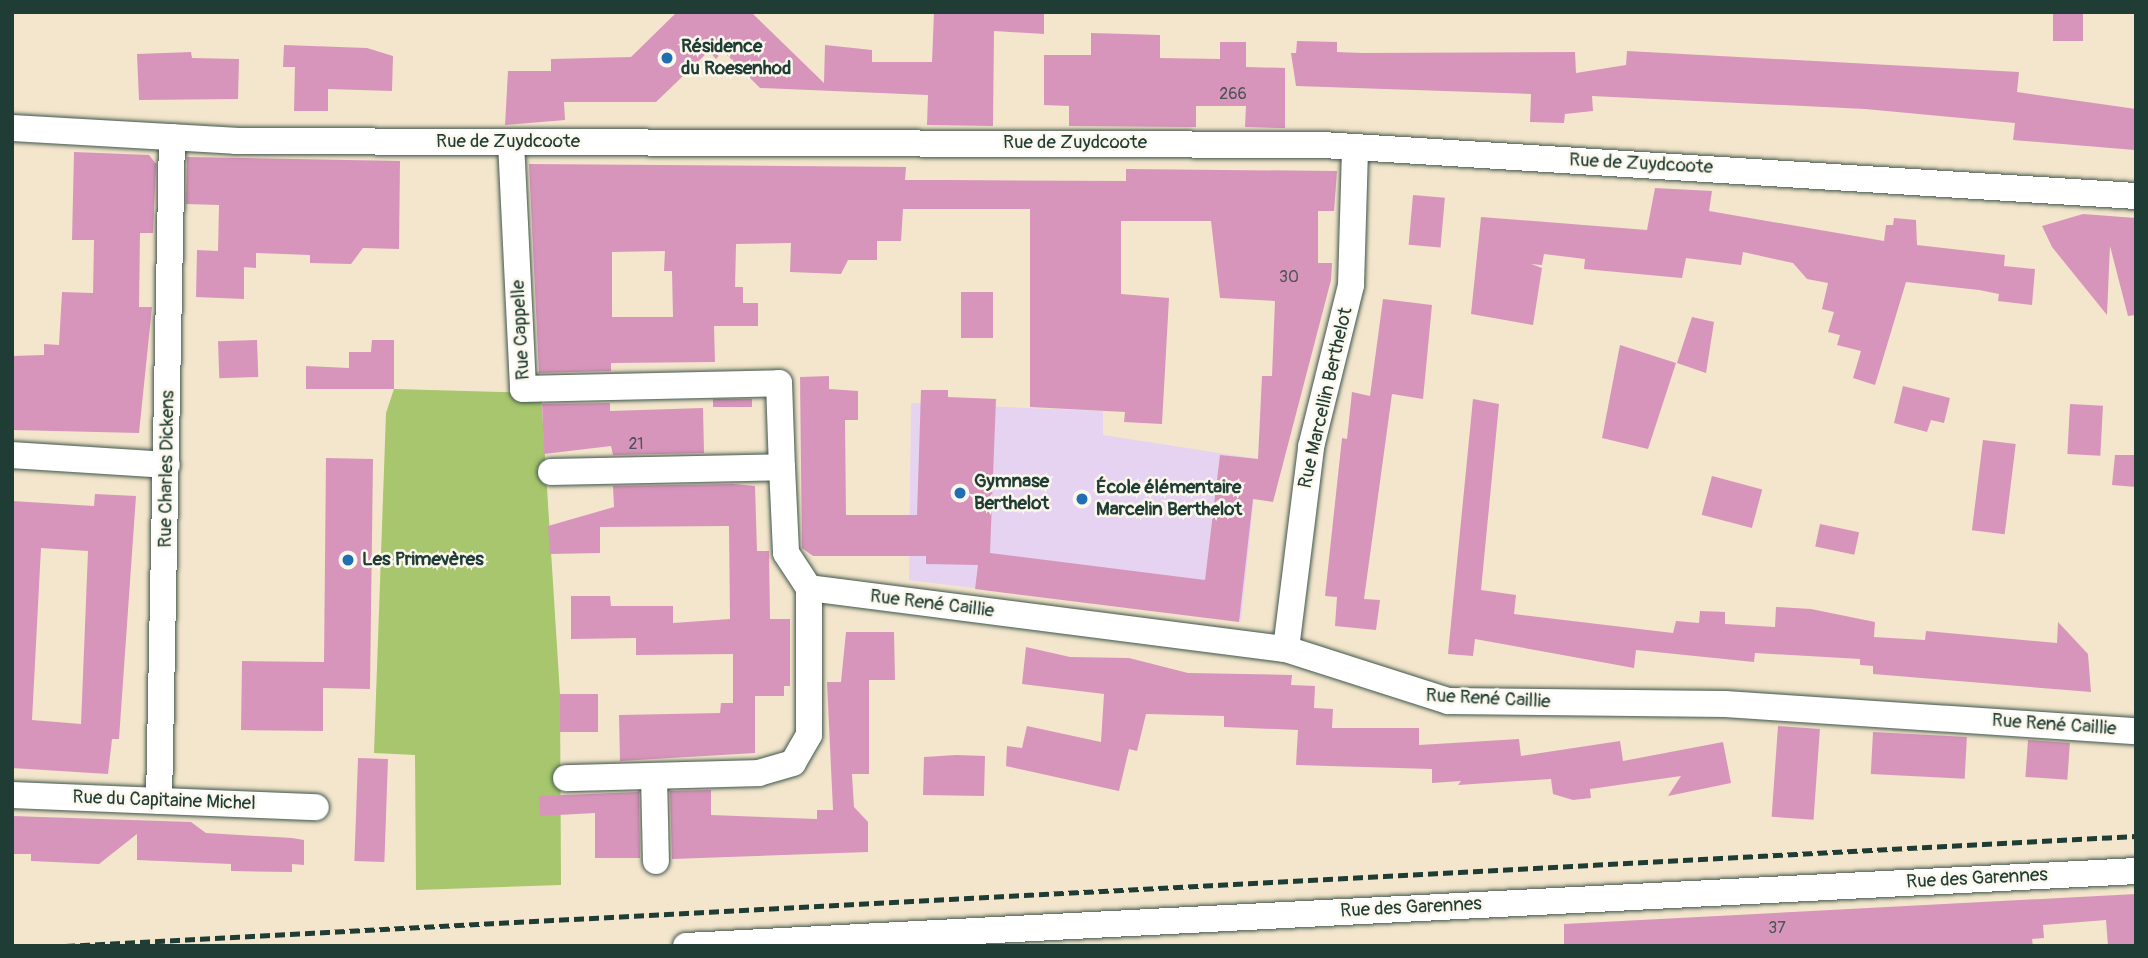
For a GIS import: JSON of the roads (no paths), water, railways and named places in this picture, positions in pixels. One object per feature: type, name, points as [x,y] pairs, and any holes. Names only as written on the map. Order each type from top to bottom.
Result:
[{"type":"street","name":"Rue de Zuydcoote","points":[[12,128],[172,137],[511,142],[1355,147],[2136,196]]},
{"type":"street","name":"Rue Charles Dickens","points":[[159,801],[172,137]]},
{"type":"street","name":"Rue Cappelle","points":[[511,142],[523,389],[779,383],[782,467]]},
{"type":"street","name":"Rue Marcellin Berthelot","points":[[1286,649],[1311,447],[1351,285],[1355,147]]},
{"type":"street","points":[[12,455],[167,465]]},
{"type":"street","points":[[551,472],[782,467],[786,553],[809,588],[809,735],[802,753],[771,771],[566,778]]},
{"type":"street","name":"Rue René Caillie","points":[[809,588],[1286,649],[1448,701],[1735,704],[2136,731]]},
{"type":"street","points":[[653,776],[656,861]]},
{"type":"street","name":"Rue du Capitaine Michel","points":[[12,795],[316,807]]},
{"type":"street","name":"Rue des Garennes","points":[[686,946],[2136,871]]},
{"type":"railway","points":[[65,946],[2136,836]]},
{"type":"place","name":"Résidence du Roesenhod","points":[[667,58]]},
{"type":"place","name":"Gymnase Berthelot","points":[[960,493]]},
{"type":"place","name":"École élémentaire Marcelin Berthelot","points":[[1082,499]]},
{"type":"place","name":"Les Primevères","points":[[348,560]]}]
